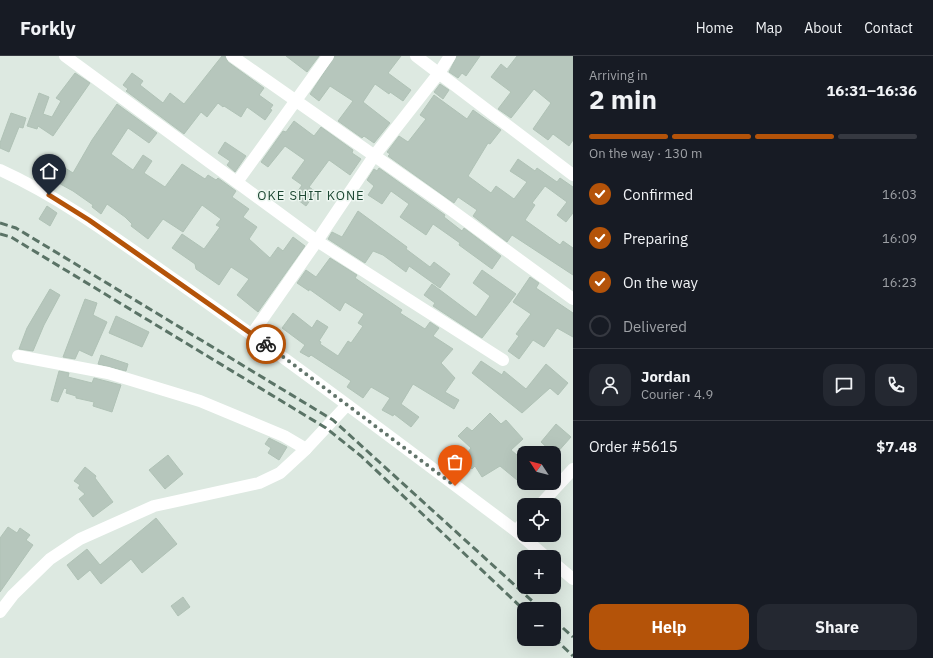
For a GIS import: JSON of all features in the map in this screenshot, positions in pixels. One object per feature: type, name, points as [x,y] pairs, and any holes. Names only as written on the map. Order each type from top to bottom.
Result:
[{"type":"street","points":[[65,56],[317,241],[503,360]]},
{"type":"street","points":[[232,56],[295,102],[439,201],[573,299]]},
{"type":"street","points":[[237,182],[328,56]]},
{"type":"street","points":[[416,56],[520,137],[573,175]]},
{"type":"street","points":[[252,334],[374,156],[439,73],[450,56]]},
{"type":"street","points":[[0,170],[35,186],[89,220],[252,334],[516,531],[538,550]]},
{"type":"street","points":[[18,356],[108,373],[200,401],[284,436],[306,449]]},
{"type":"street","points":[[0,612],[13,595],[50,559],[80,539],[154,506],[259,483],[280,472],[306,449],[347,405]]},
{"type":"street","points":[[546,498],[573,469]]},
{"type":"street","points":[[561,570],[573,579]]},
{"type":"building","points":[[222,56],[225,56],[228,62],[264,88],[259,95],[273,105],[270,109],[272,110],[265,120],[247,107],[241,117],[218,103],[207,117],[201,112],[184,134],[126,91],[128,89],[123,85],[132,73],[143,81],[140,85],[163,103],[170,93],[184,104]]},
{"type":"building","points":[[286,56],[319,56],[307,72]]},
{"type":"building","points":[[335,56],[401,56],[388,73],[411,90],[403,101],[390,92],[389,94],[375,84],[363,102],[390,123],[374,143],[364,136],[362,138],[338,121],[353,101],[330,86],[319,101],[310,94]]},
{"type":"building","points":[[457,56],[480,56],[466,76],[462,73],[458,78],[449,72]]},
{"type":"building","points":[[517,56],[573,56],[573,140],[569,146],[553,134],[548,140],[533,129],[551,103],[534,89],[511,118],[498,109],[511,92],[491,77],[501,64],[507,69]]},
{"type":"building","points":[[75,73],[90,83],[53,136],[38,126],[37,129],[27,126],[39,93],[49,97],[43,114],[52,117],[61,101],[56,98]]},
{"type":"building","points":[[440,84],[449,90],[443,99],[434,92]]},
{"type":"building","points":[[434,95],[467,119],[473,110],[501,130],[490,144],[488,143],[468,176],[491,193],[496,186],[514,199],[527,182],[510,171],[518,159],[535,171],[537,168],[557,182],[560,178],[573,187],[573,213],[566,222],[557,215],[567,202],[545,186],[532,203],[535,205],[525,220],[560,245],[563,241],[573,248],[573,275],[512,235],[507,242],[473,216],[477,210],[458,197],[454,203],[388,156],[390,154],[387,152],[399,136],[408,142],[426,119],[420,115]]},
{"type":"building","points":[[117,104],[157,133],[149,143],[128,128],[111,154],[133,170],[143,155],[152,161],[144,173],[165,187],[182,164],[205,179],[208,175],[216,180],[218,178],[236,191],[232,197],[249,209],[243,217],[257,227],[249,239],[270,258],[278,247],[283,251],[293,237],[305,246],[258,312],[237,295],[249,279],[231,267],[219,285],[196,269],[195,264],[172,248],[182,234],[204,249],[220,227],[216,225],[221,219],[202,205],[183,232],[163,219],[148,239],[131,226],[132,224],[125,217],[107,204],[101,214],[92,207],[93,205],[73,191],[53,180],[62,166],[73,173],[92,140]]},
{"type":"building","points":[[11,113],[26,118],[23,128],[19,127],[9,152],[0,148],[0,143]]},
{"type":"building","points":[[294,121],[314,136],[321,127],[353,150],[352,153],[361,159],[350,175],[329,160],[309,187],[316,192],[306,206],[294,197],[302,185],[292,178],[305,160],[285,146],[268,167],[261,162],[283,131],[286,132]]},
{"type":"building","points":[[225,142],[246,156],[235,172],[227,165],[230,161],[218,153]]},
{"type":"building","points":[[379,168],[445,215],[444,217],[462,231],[464,228],[501,256],[492,269],[459,245],[460,243],[433,224],[426,235],[400,217],[409,204],[391,191],[382,204],[368,195],[374,186],[367,180],[374,169],[377,171]]},
{"type":"building","points":[[47,206],[57,213],[50,226],[39,219]]},
{"type":"building","points":[[358,211],[407,247],[406,249],[430,267],[434,262],[450,274],[440,288],[409,266],[406,272],[383,255],[373,251],[365,263],[328,239],[332,232],[342,237]]},
{"type":"building","points":[[330,258],[357,275],[355,278],[402,310],[400,313],[425,329],[430,322],[439,328],[433,336],[453,349],[441,363],[455,378],[445,392],[459,400],[454,409],[413,384],[401,404],[419,417],[411,427],[394,414],[393,416],[382,410],[390,398],[371,387],[363,398],[347,387],[351,381],[311,355],[309,357],[300,352],[305,345],[282,328],[293,313],[312,328],[317,320],[328,327],[319,341],[321,342],[320,344],[338,356],[348,341],[351,343],[363,326],[358,323],[364,314],[345,302],[340,311],[309,289],[309,291],[297,283],[306,270],[316,277]]},
{"type":"building","points":[[482,270],[516,294],[482,338],[433,306],[435,303],[424,295],[432,284],[476,317],[490,296],[473,283]]},
{"type":"building","points":[[530,277],[539,283],[536,288],[573,313],[573,337],[557,328],[544,347],[533,340],[519,359],[508,351],[519,336],[516,334],[531,314],[513,302]]},
{"type":"building","points":[[50,289],[60,295],[44,325],[33,351],[19,349],[27,328]]},
{"type":"building","points":[[85,299],[97,303],[93,315],[107,322],[92,356],[79,350],[75,359],[63,357]]},
{"type":"building","points":[[116,316],[149,332],[142,347],[109,333]]},
{"type":"building","points":[[101,355],[128,364],[126,371],[98,364]]},
{"type":"building","points":[[481,361],[502,375],[504,371],[526,389],[546,364],[568,383],[558,395],[550,388],[522,413],[472,373]]},
{"type":"building","points":[[59,371],[69,373],[68,377],[92,383],[94,378],[121,385],[112,412],[93,406],[94,402],[76,398],[76,396],[66,393],[67,389],[64,388],[58,402],[51,400]]},
{"type":"building","points":[[490,413],[501,424],[506,420],[523,439],[511,450],[517,455],[517,480],[500,466],[482,477],[475,466],[472,469],[462,460],[471,448],[458,436],[467,427],[472,431]]},
{"type":"building","points":[[556,424],[571,437],[561,448],[561,446],[545,446],[541,442]]},
{"type":"building","points":[[269,438],[287,447],[279,460],[268,453],[271,448],[265,444]]},
{"type":"building","points":[[168,455],[183,474],[165,489],[149,470]]},
{"type":"building","points":[[85,467],[96,476],[95,478],[113,502],[93,517],[79,499],[85,494],[78,488],[80,485],[74,481]]},
{"type":"building","points":[[156,518],[177,544],[142,573],[131,559],[101,584],[90,570],[78,580],[67,565],[87,549],[100,565]]},
{"type":"building","points":[[8,527],[17,533],[20,528],[30,535],[26,540],[33,545],[0,592],[0,538]]},
{"type":"building","points":[[183,597],[190,607],[178,616],[171,606]]},
{"type":"railway","points":[[0,223],[16,228],[333,420],[533,602]]},
{"type":"railway","points":[[0,234],[11,237],[326,428],[361,456],[517,603]]},
{"type":"railway","points":[[561,626],[573,637]]},
{"type":"railway","points":[[561,645],[573,656]]},
{"type":"way so far","points":[[266,344],[455,486]]},
{"type":"district","name":"OKE SHIT KONE","points":[[311,195]]},
{"type":"route","points":[[49,195],[89,220],[266,344]]}]
